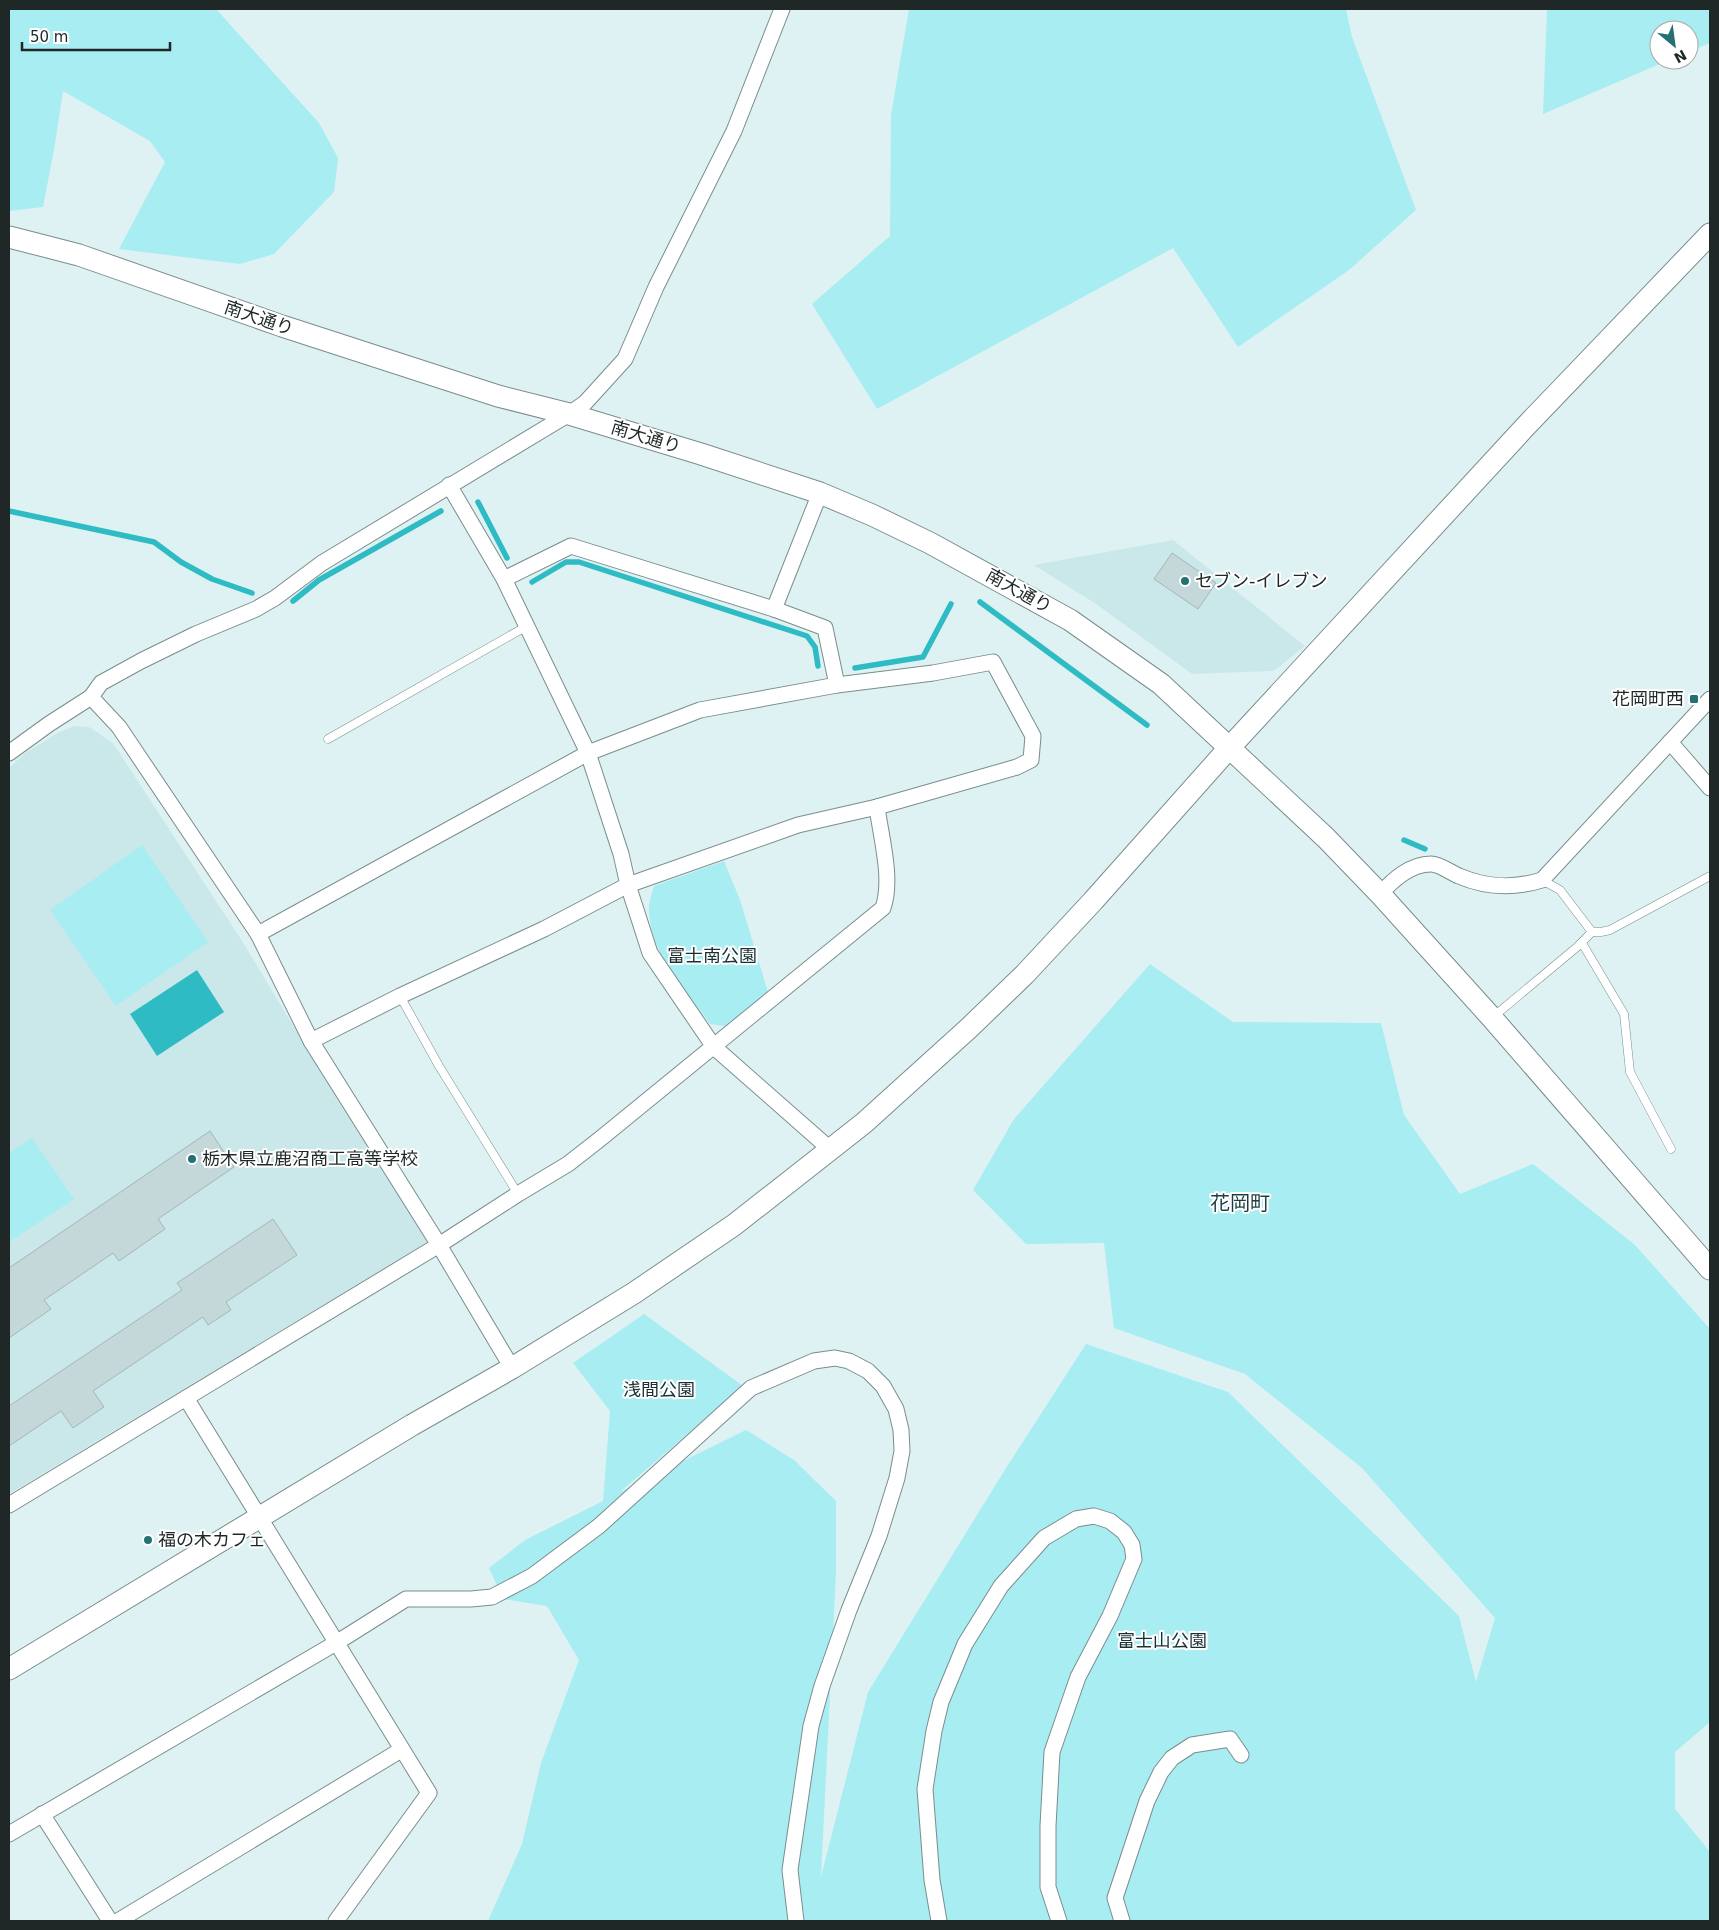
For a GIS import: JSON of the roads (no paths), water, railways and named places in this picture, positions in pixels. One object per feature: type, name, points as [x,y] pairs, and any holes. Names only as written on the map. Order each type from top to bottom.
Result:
[{"type":"street","points":[[9,753],[91,697],[101,683],[196,634],[256,609],[322,564],[585,403],[625,359],[656,287],[734,131],[782,9]]},
{"type":"street","points":[[9,1669],[260,1516],[512,1368],[634,1293],[734,1225],[831,1150],[917,1076],[1025,974],[1093,901],[1230,747],[1525,427],[1710,234]]},
{"type":"street","name":"南大通り","points":[[9,237],[79,255],[282,326],[498,396],[569,414],[701,454],[820,494],[872,515],[930,543],[1070,620],[1161,684],[1326,838],[1380,894],[1492,1018],[1710,1269]]},
{"type":"street","points":[[449,485],[504,580],[588,753],[621,854],[628,884],[650,953],[714,1047],[831,1150]]},
{"type":"street","points":[[774,610],[820,494]]},
{"type":"street","points":[[504,580],[572,546],[774,610],[825,628],[837,686]]},
{"type":"street","points":[[258,934],[588,753],[700,710],[837,686],[932,673],[993,662],[1033,736],[1031,760],[1017,767],[877,807],[798,825],[628,884],[544,929],[400,996],[311,1041]]},
{"type":"street","points":[[91,697],[119,727],[258,934],[311,1041],[439,1245],[512,1368]]},
{"type":"street","points":[[1380,894],[1396,877],[1419,866],[1433,864],[1478,883],[1494,886],[1510,887],[1542,880],[1710,699]]},
{"type":"street","points":[[1670,742],[1710,788]]},
{"type":"street","points":[[9,1505],[439,1245],[568,1164],[714,1047],[882,908],[887,895],[887,874],[877,807]]},
{"type":"street","points":[[9,1834],[336,1643],[406,1599],[471,1599],[492,1597],[532,1576],[600,1526],[751,1388],[814,1361],[835,1358],[849,1361],[868,1371],[883,1386],[896,1409],[901,1430],[902,1451],[898,1478],[879,1536],[849,1610],[822,1686],[811,1726],[790,1870],[796,1921]]},
{"type":"street","points":[[186,1398],[429,1793],[336,1921]]},
{"type":"street","points":[[938,1921],[932,1880],[925,1789],[934,1731],[941,1702],[965,1644],[1001,1586],[1044,1538],[1076,1519],[1094,1516],[1110,1521],[1124,1532],[1132,1545],[1134,1559],[1110,1616],[1078,1677],[1052,1752],[1048,1826],[1048,1888],[1059,1921]]},
{"type":"street","points":[[1122,1921],[1115,1898],[1147,1801],[1161,1772],[1172,1758],[1192,1745],[1230,1739],[1241,1755]]},
{"type":"street","points":[[118,1921],[401,1750]]},
{"type":"street","points":[[42,1814],[110,1921]]},
{"type":"lane","points":[[328,739],[527,626]]},
{"type":"lane","points":[[1492,1018],[1592,932],[1610,930],[1710,876]]},
{"type":"lane","points":[[1542,880],[1560,890],[1592,932]]},
{"type":"lane","points":[[1582,942],[1624,1014],[1630,1072],[1671,1149]]},
{"type":"lane","points":[[400,996],[439,1066],[518,1194]]},
{"type":"waterway","points":[[478,502],[507,558]]},
{"type":"waterway","points":[[9,511],[154,542],[181,562],[212,579],[252,593]]},
{"type":"waterway","points":[[293,601],[319,580],[441,511]]},
{"type":"waterway","points":[[532,582],[566,562],[579,562],[807,636],[815,647],[818,666]]},
{"type":"waterway","points":[[980,602],[1147,725]]},
{"type":"waterway","points":[[855,668],[923,657],[951,604]]},
{"type":"waterway","points":[[1404,840],[1425,849]]},
{"type":"place","name":"セブン-イレブン","points":[[1185,581]]},
{"type":"place","name":"花岡町西","points":[[1694,699]]},
{"type":"place","name":"栃木県立鹿沼商工高等学校","points":[[192,1159]]},
{"type":"place","name":"福の木カフェ","points":[[148,1540]]},
{"type":"district","name":"花岡町","points":[[1240,1203]]},
{"type":"park label","name":"富士南公園","points":[[712,956]]},
{"type":"park label","name":"浅間公園","points":[[659,1390]]},
{"type":"park label","name":"富士山公園","points":[[1162,1641]]}]
